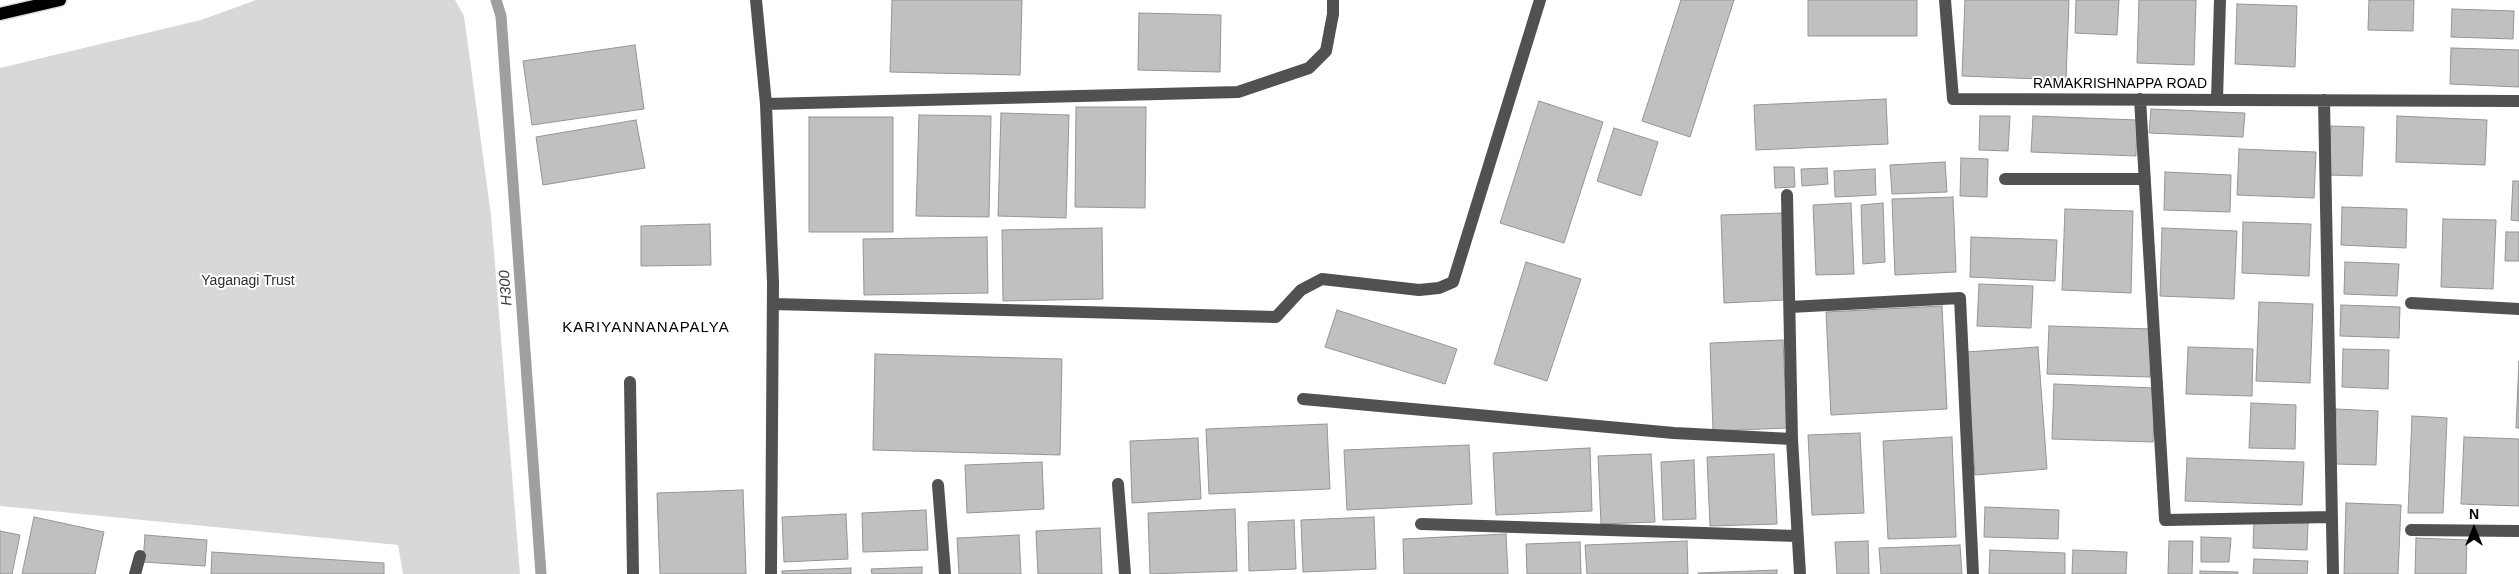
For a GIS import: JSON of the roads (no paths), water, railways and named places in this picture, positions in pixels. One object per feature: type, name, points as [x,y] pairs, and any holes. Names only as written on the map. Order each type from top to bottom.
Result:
[{"type":"main road","points":[[0,14],[60,0]]},
{"type":"street","points":[[756,0],[766,104],[773,304],[770,574]]},
{"type":"street","points":[[766,104],[1238,92],[1309,68],[1326,51],[1334,14],[1334,0]]},
{"type":"street","points":[[773,304],[1276,317],[1301,290],[1322,279],[1419,290],[1439,288],[1453,282],[1540,0]]},
{"type":"street","name":"RAMAKRISHNAPPA ROAD","points":[[1945,0],[1952,100],[2217,100],[2220,0]]},
{"type":"street","points":[[2140,100],[2165,520],[2332,517]]},
{"type":"street","points":[[2217,100],[2519,100]]},
{"type":"street","points":[[2324,100],[2333,574]]},
{"type":"street","points":[[2005,179],[2145,179]]},
{"type":"street","points":[[1787,195],[1792,439],[1800,574]]},
{"type":"street","points":[[1790,307],[1960,298],[1972,574]]},
{"type":"street","points":[[2411,303],[2519,309]]},
{"type":"street","points":[[630,382],[633,574]]},
{"type":"street","points":[[1303,399],[1674,434],[1792,439]]},
{"type":"street","points":[[1118,484],[1125,574]]},
{"type":"street","points":[[938,485],[944,574]]},
{"type":"street","points":[[1421,524],[1797,536]]},
{"type":"street","points":[[2411,530],[2519,531]]},
{"type":"street","points":[[136,574],[140,556]]},
{"type":"waterway","name":"H300","points":[[496,0],[501,16],[541,574]]},
{"type":"district","name":"KARIYANNANAPALYA","points":[[646,328]]},
{"type":"park label","name":"Yaganagi Trust","points":[[248,281]]}]
